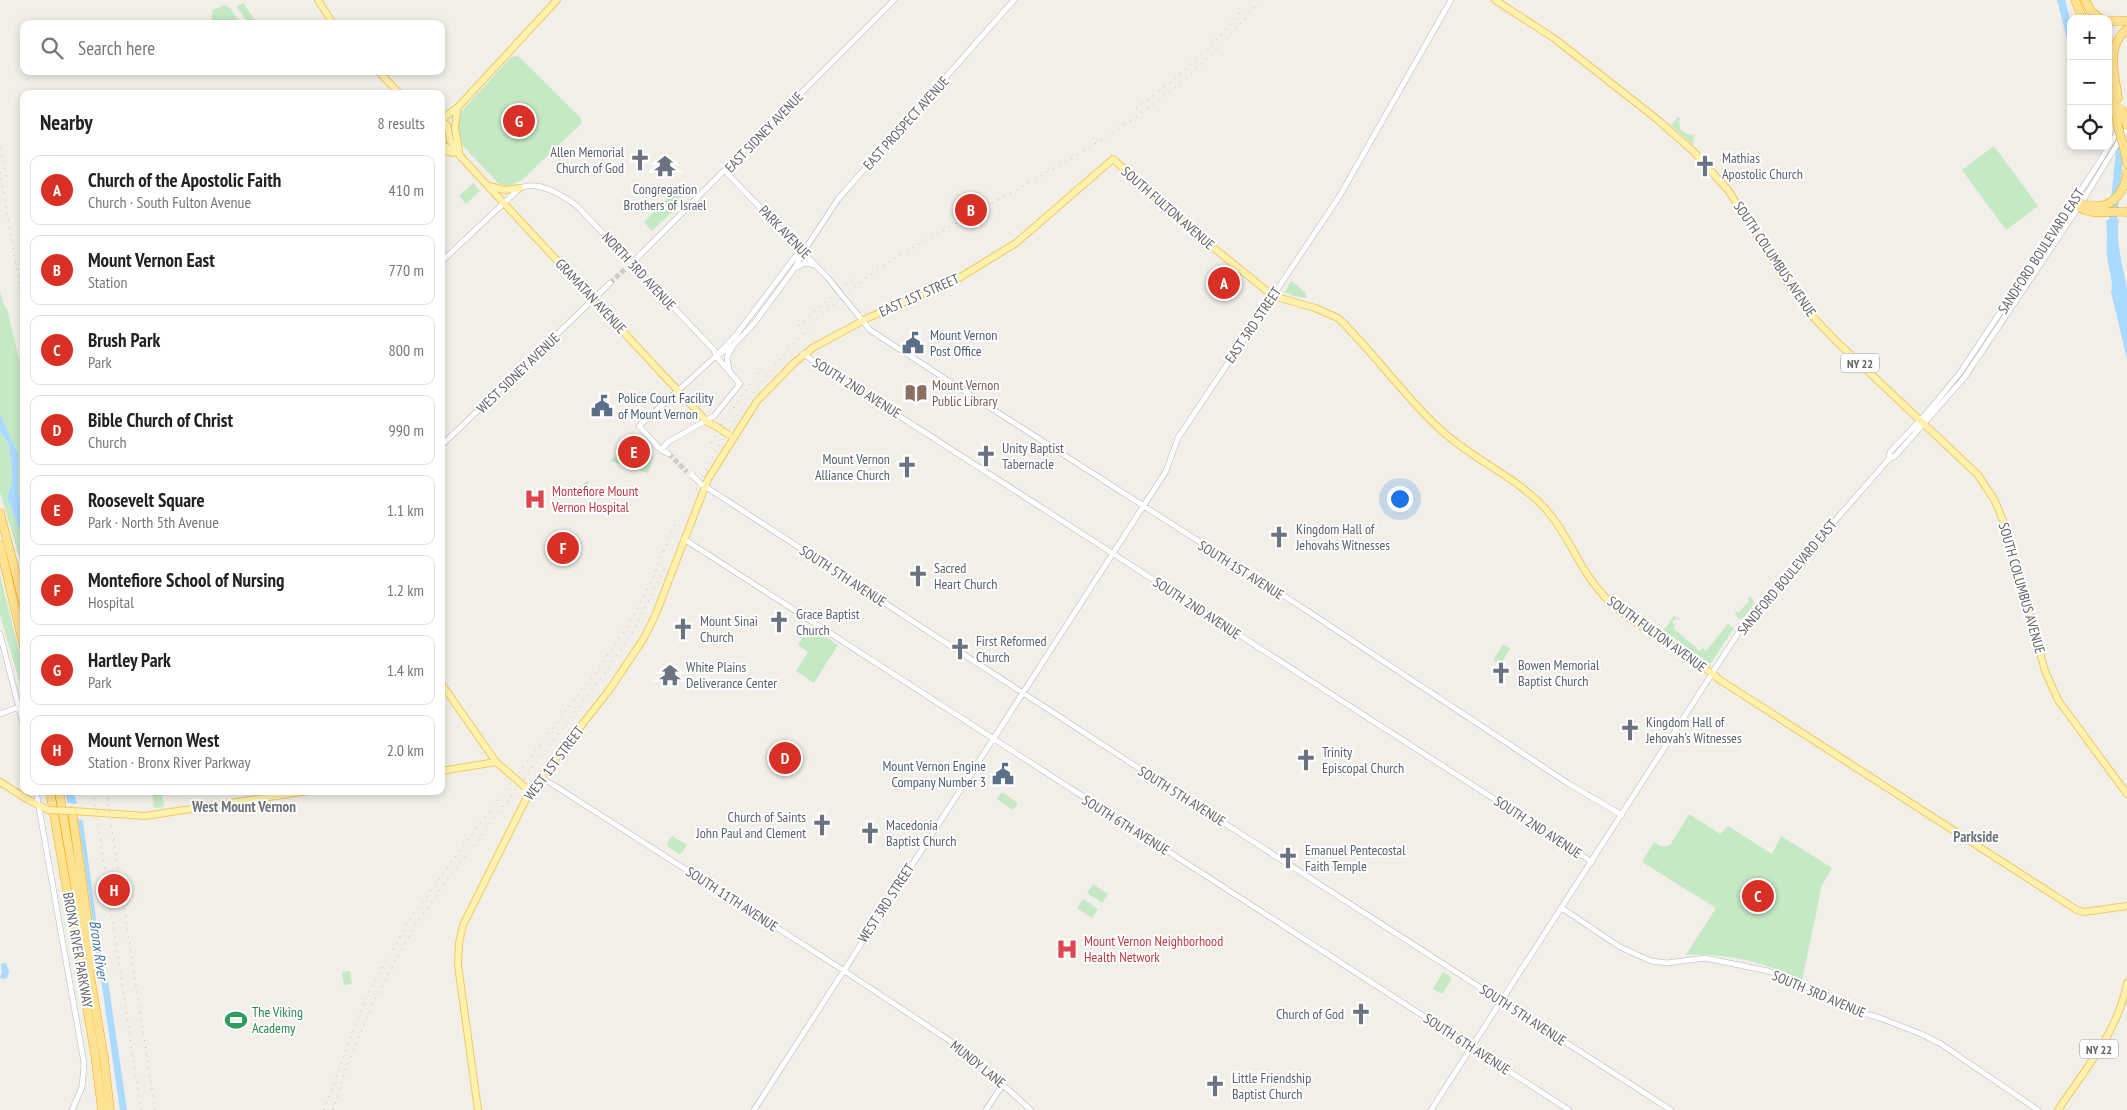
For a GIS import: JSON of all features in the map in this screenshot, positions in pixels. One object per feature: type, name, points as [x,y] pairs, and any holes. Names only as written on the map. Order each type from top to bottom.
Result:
[{"type":"highway","points":[[2075,0],[2081,15]]},
{"type":"highway","points":[[2083,0],[2088,15]]},
{"type":"highway","points":[[2083,0],[2096,15]]},
{"type":"highway","points":[[2112,22],[2127,21]]},
{"type":"highway","points":[[2127,29],[2118,39],[2113,52],[2118,108],[2127,164]]},
{"type":"highway","points":[[2112,81],[2118,98]]},
{"type":"highway","points":[[2112,96],[2127,127]]},
{"type":"highway","points":[[2098,210],[2113,200],[2123,188],[2127,173]]},
{"type":"highway","points":[[2078,204],[2084,211],[2124,211]]},
{"type":"highway","points":[[0,512],[20,586]]},
{"type":"highway","points":[[0,545],[20,628]]},
{"type":"highway","points":[[0,568],[14,600]]},
{"type":"highway","name":"BRONX RIVER PARKWAY","points":[[51,795],[95,1054],[102,1110]]},
{"type":"highway","name":"BRONX RIVER PARKWAY","points":[[61,795],[96,1010],[110,1110]]},
{"type":"highway","points":[[72,811],[93,957],[96,1010]]},
{"type":"main road","points":[[318,0],[330,20]]},
{"type":"main road","points":[[445,117],[457,109],[557,0]]},
{"type":"main road","name":"SOUTH COLUMBUS AVENUE","points":[[1496,0],[1555,39],[1651,114],[1694,152],[1735,199],[1784,278],[1810,313],[1837,342],[1971,466],[1995,501],[2006,528],[2043,664],[2054,693],[2127,794]]},
{"type":"main road","points":[[382,75],[396,90]]},
{"type":"main road","points":[[445,141],[457,109]]},
{"type":"main road","points":[[445,151],[460,155],[455,128],[457,109]]},
{"type":"main road","name":"GRAMATAN AVENUE","points":[[445,126],[452,145],[504,203],[707,422],[729,435]]},
{"type":"main road","name":"GRAMATAN AVENUE","points":[[445,146],[460,155]]},
{"type":"main road","name":"SOUTH FULTON AVENUE","points":[[1113,159],[1188,227],[1273,296],[1315,308],[1338,318],[1443,432],[1522,488],[1549,513],[1587,575],[1608,600],[1632,619],[1744,697],[2077,910],[2084,912],[2127,906]]},
{"type":"main road","name":"EAST 1ST STREET","points":[[729,435],[758,401],[804,354],[860,318],[951,282],[996,256],[1044,220],[1113,159]]},
{"type":"main road","points":[[489,186],[505,190],[520,188]]},
{"type":"main road","name":"WEST 1ST STREET","points":[[478,1110],[458,966],[459,943],[463,925],[528,789],[540,777],[610,689],[641,643],[655,616],[684,539],[700,483],[729,435]]},
{"type":"main road","points":[[445,689],[496,762],[528,789]]},
{"type":"main road","points":[[445,770],[496,762]]},
{"type":"main road","points":[[0,782],[20,794]]},
{"type":"main road","points":[[21,795],[48,810],[145,816],[282,795]]},
{"type":"main road","name":"NY 22","points":[[2058,1110],[2111,1031],[2121,1008],[2127,982]]},
{"type":"street","name":"EAST SIDNEY AVENUE","points":[[632,263],[894,0]]},
{"type":"street","name":"EAST PROSPECT AVENUE","points":[[716,356],[733,346],[755,322],[794,269],[838,199],[1014,0]]},
{"type":"street","name":"EAST 3RD STREET","points":[[1052,646],[1166,471],[1178,438],[1339,197],[1390,105],[1452,0]]},
{"type":"street","name":"SANDFORD BOULEVARD EAST","points":[[1432,1110],[1742,627],[1889,459],[1890,452],[1923,421],[1964,369],[2078,204],[2110,151],[2116,135],[2127,116]]},
{"type":"street","name":"SANDFORD BOULEVARD EAST","points":[[2078,204],[2110,151],[2124,145],[2127,127]]},
{"type":"street","name":"PARK AVENUE","points":[[725,171],[804,251],[860,318]]},
{"type":"street","name":"NORTH 3RD AVENUE","points":[[520,188],[526,185],[539,185],[568,199],[583,212],[714,350],[716,356],[740,384],[707,422]]},
{"type":"street","points":[[445,258],[520,188]]},
{"type":"street","name":"EAST PROSPECT AVENUE","points":[[661,450],[640,426],[716,356],[743,327],[795,257],[804,251]]},
{"type":"street","points":[[794,269],[804,263],[816,265]]},
{"type":"street","points":[[594,298],[610,283]]},
{"type":"street","name":"WEST SIDNEY AVENUE","points":[[445,442],[594,298]]},
{"type":"street","name":"SOUTH 1ST AVENUE","points":[[860,318],[870,330],[1142,507],[1309,612],[1569,784],[1622,815]]},
{"type":"street","points":[[729,372],[727,357],[733,346]]},
{"type":"street","name":"SOUTH 2ND AVENUE","points":[[804,354],[1592,862]]},
{"type":"street","points":[[669,454],[661,450],[668,442],[707,422]]},
{"type":"street","name":"SOUTH 5TH AVENUE","points":[[689,474],[700,483],[1440,963],[1671,1110]]},
{"type":"street","name":"SOUTH 6TH AVENUE","points":[[684,539],[1569,1110]]},
{"type":"street","points":[[0,634],[20,699]]},
{"type":"street","name":"WEST 3RD STREET","points":[[754,1110],[1052,646]]},
{"type":"street","points":[[0,714],[20,707]]},
{"type":"street","name":"SOUTH 11TH AVENUE","points":[[540,777],[922,1022]]},
{"type":"street","points":[[36,795],[84,1063],[82,1087],[72,1110]]},
{"type":"street","name":"SOUTH 3RD AVENUE","points":[[1562,908],[1620,948],[1651,961],[1667,963],[1705,958],[1768,971],[1826,996],[1849,1009],[1880,1018],[1921,1034],[1941,1044],[2038,1110]]},
{"type":"street","name":"MUNDY LANE","points":[[922,1022],[971,1056],[1031,1110]]},
{"type":"street","points":[[986,1110],[1003,1084]]},
{"type":"green space","points":[[243,3],[255,20],[246,20],[237,7]]},
{"type":"green space","points":[[225,5],[230,8],[238,20],[211,20],[213,10]]},
{"type":"green space","points":[[518,56],[581,118],[581,124],[522,180],[507,187],[498,183],[463,146],[458,132],[459,116],[511,57]]},
{"type":"green space","points":[[1679,116],[1680,129],[1687,134],[1694,135],[1693,145],[1671,125]]},
{"type":"green space","points":[[1994,146],[2038,206],[2006,230],[1962,170]]},
{"type":"green space","points":[[473,183],[480,191],[466,204],[459,196]]},
{"type":"green space","points":[[675,191],[682,198],[682,202],[652,231],[644,222]]},
{"type":"green space","points":[[1291,281],[1304,291],[1307,298],[1285,292]]},
{"type":"green space","points":[[0,290],[2,300],[8,312],[20,364],[20,502],[18,493],[18,453],[0,414]]},
{"type":"green space","points":[[0,432],[8,443],[11,460],[12,482],[7,497],[20,532],[20,560],[0,492]]},
{"type":"green space","points":[[634,438],[653,456],[648,473],[610,461]]},
{"type":"green space","points":[[589,480],[585,499],[572,492],[574,490]]},
{"type":"green space","points":[[0,575],[20,655],[20,683],[0,615]]},
{"type":"green space","points":[[1750,596],[1754,601],[1749,608],[1755,603],[1741,621],[1744,615],[1739,620],[1735,613],[1736,611],[1739,613],[1749,601],[1748,598]]},
{"type":"green space","points":[[1674,616],[1680,619],[1676,618],[1672,622],[1675,625],[1673,628],[1700,651],[1703,648],[1706,651],[1728,624],[1734,628],[1711,663],[1709,663],[1663,631]]},
{"type":"green space","points":[[809,626],[838,645],[814,683],[796,671],[808,652],[798,645]]},
{"type":"green space","points":[[1503,645],[1510,648],[1501,665],[1493,660]]},
{"type":"green space","points":[[1002,792],[1018,803],[1013,810],[997,799]]},
{"type":"green space","points":[[152,795],[162,795],[164,807],[154,808]]},
{"type":"green space","points":[[1689,814],[1720,834],[1728,826],[1772,854],[1781,836],[1832,868],[1822,885],[1802,980],[1774,968],[1745,960],[1731,957],[1686,955],[1716,908],[1642,862],[1654,842],[1662,847],[1670,845]]},
{"type":"green space","points":[[672,836],[687,845],[680,855],[666,845]]},
{"type":"green space","points":[[1093,884],[1108,894],[1102,903],[1087,893]]},
{"type":"green space","points":[[1083,899],[1098,909],[1092,918],[1077,908]]},
{"type":"green space","points":[[350,971],[352,984],[344,985],[342,972]]},
{"type":"green space","points":[[1443,972],[1452,978],[1442,994],[1433,989]]},
{"type":"water","points":[[2119,219],[2119,245],[2127,288],[2127,359],[2111,292],[2107,256],[2106,220]]},
{"type":"water","points":[[0,414],[18,453],[20,532],[7,497],[12,482],[11,460],[8,443],[0,432]]},
{"type":"water","name":"Bronx River","points":[[66,795],[74,795],[83,822],[99,941],[104,972],[108,981],[127,1110],[120,1110],[78,820],[67,802]]},
{"type":"water","points":[[6,963],[9,971],[7,978],[2,979],[0,977],[2,972],[1,964]]},
{"type":"pier","points":[[65,803],[79,804],[84,820],[75,819]]},
{"type":"waterway","points":[[2061,0],[2067,23]]},
{"type":"waterway","points":[[2112,143],[2120,150],[2112,229]]},
{"type":"tunnel","points":[[610,283],[632,263]]},
{"type":"tunnel","points":[[669,454],[687,472]]},
{"type":"railway","points":[[696,489],[729,430],[766,376],[810,326],[835,303],[874,272],[902,254],[1064,162],[1130,121],[1195,70],[1260,0]]},
{"type":"railway","points":[[1136,108],[1193,62],[1220,36],[1244,8]]},
{"type":"railway","points":[[0,148],[7,179]]},
{"type":"railway","points":[[0,172],[20,289]]},
{"type":"railway","points":[[799,326],[856,277]]},
{"type":"railway","points":[[711,443],[724,421],[760,371]]},
{"type":"railway","points":[[324,1110],[365,999],[408,922],[469,838],[604,661],[629,624],[651,582],[675,524]]},
{"type":"railway","points":[[333,1110],[345,1071],[373,1003],[414,927],[445,883],[610,666],[635,628],[665,568]]},
{"type":"railway","points":[[94,795],[141,1110]]},
{"type":"railway","points":[[107,795],[155,1110]]},
{"type":"place","name":"Hartley Park","points":[[519,121]]},
{"type":"place","name":"Allen Memorial Church of God","points":[[640,160]]},
{"type":"place","name":"Congregation Brothers of Israel","points":[[665,166]]},
{"type":"place","name":"Mathias Apostolic Church","points":[[1705,166]]},
{"type":"place","name":"Mount Vernon East","points":[[971,210]]},
{"type":"place","name":"Church of the Apostolic Faith","points":[[1224,283]]},
{"type":"place","name":"Mount Vernon Post Office","points":[[913,343]]},
{"type":"place","name":"Mount Vernon Public Library","points":[[916,393]]},
{"type":"place","name":"Police Court Facility of Mount Vernon","points":[[602,406]]},
{"type":"place","name":"Roosevelt Square","points":[[634,452]]},
{"type":"place","name":"Unity Baptist Tabernacle","points":[[986,456]]},
{"type":"place","name":"Mount Vernon Alliance Church","points":[[907,467]]},
{"type":"place","name":"Montefiore Mount Vernon Hospital","points":[[535,499]]},
{"type":"place","name":"Kingdom Hall of Jehovahs Witnesses","points":[[1279,537]]},
{"type":"place","name":"Montefiore School of Nursing","points":[[563,548]]},
{"type":"place","name":"Sacred Heart Church","points":[[918,576]]},
{"type":"place","name":"Grace Baptist Church","points":[[779,622]]},
{"type":"place","name":"Mount Sinai Church","points":[[683,629]]},
{"type":"place","name":"First Reformed Church","points":[[960,649]]},
{"type":"place","name":"Bowen Memorial Baptist Church","points":[[1501,673]]},
{"type":"place","name":"White Plains Deliverance Center","points":[[670,675]]},
{"type":"place","name":"Kingdom Hall of Jehovah’s Witnesses","points":[[1630,730]]},
{"type":"place","name":"Bible Church of Christ","points":[[785,758]]},
{"type":"place","name":"Trinity Episcopal Church","points":[[1306,760]]},
{"type":"place","name":"Mount Vernon Engine Company Number 3","points":[[1003,774]]},
{"type":"place","name":"Church of Saints John Paul and Clement","points":[[822,825]]},
{"type":"place","name":"Macedonia Baptist Church","points":[[870,833]]},
{"type":"place","name":"Emanuel Pentecostal Faith Temple","points":[[1288,858]]},
{"type":"place","name":"Mount Vernon West","points":[[114,890]]},
{"type":"place","name":"Brush Park","points":[[1758,896]]},
{"type":"place","name":"Mount Vernon Neighborhood Health Network","points":[[1067,949]]},
{"type":"place","name":"Church of God","points":[[1361,1014]]},
{"type":"place","name":"The Viking Academy","points":[[236,1020]]},
{"type":"place","name":"Little Friendship Baptist Church","points":[[1215,1086]]},
{"type":"district","name":"West Mount Vernon","points":[[244,806]]},
{"type":"district","name":"Parkside","points":[[1976,836]]}]
